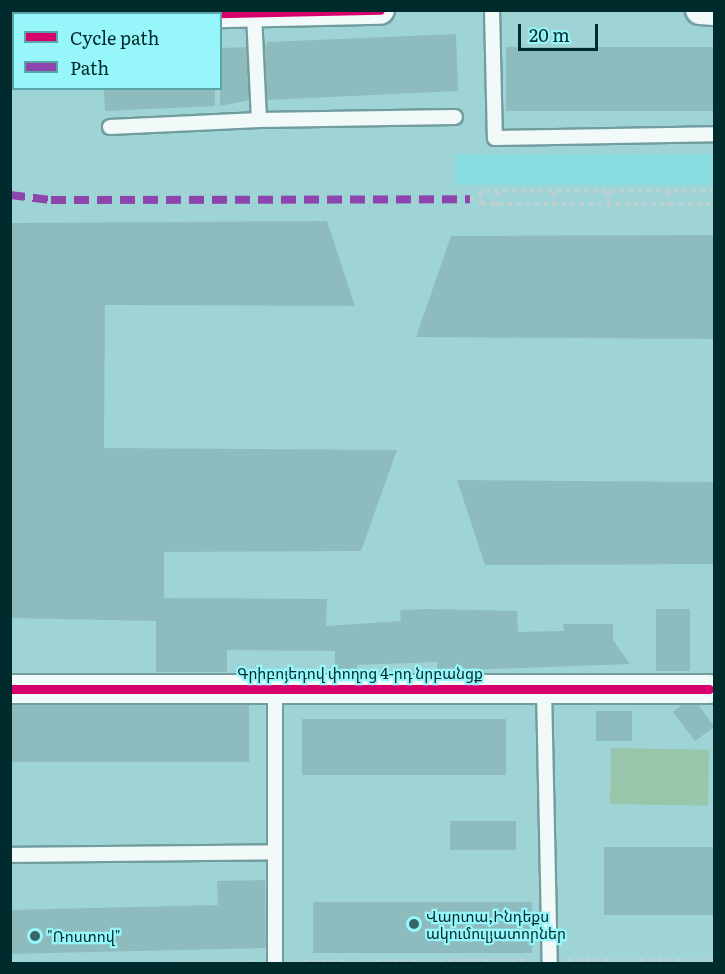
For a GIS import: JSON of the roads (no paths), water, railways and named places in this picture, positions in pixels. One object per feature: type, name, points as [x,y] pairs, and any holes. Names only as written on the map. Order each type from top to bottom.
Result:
[{"type":"street","points":[[222,13],[380,10]]},
{"type":"street","points":[[700,10],[714,11]]},
{"type":"street","name":"Գրիբոյեդով փողոց 4-րդ նրբանցք","points":[[10,689],[275,687],[709,690]]},
{"type":"lane","points":[[492,10],[495,138],[714,134]]},
{"type":"lane","points":[[254,12],[259,120]]},
{"type":"lane","points":[[110,127],[259,120],[455,117]]},
{"type":"lane","points":[[275,687],[275,963]]},
{"type":"lane","points":[[544,689],[550,962]]},
{"type":"lane","points":[[10,855],[275,852]]},
{"type":"place","name":"Վարտա,Ինդեքս ակումուլյատորներ","points":[[414,924]]},
{"type":"place","name":"\"Ռոստով\"","points":[[35,936]]}]
